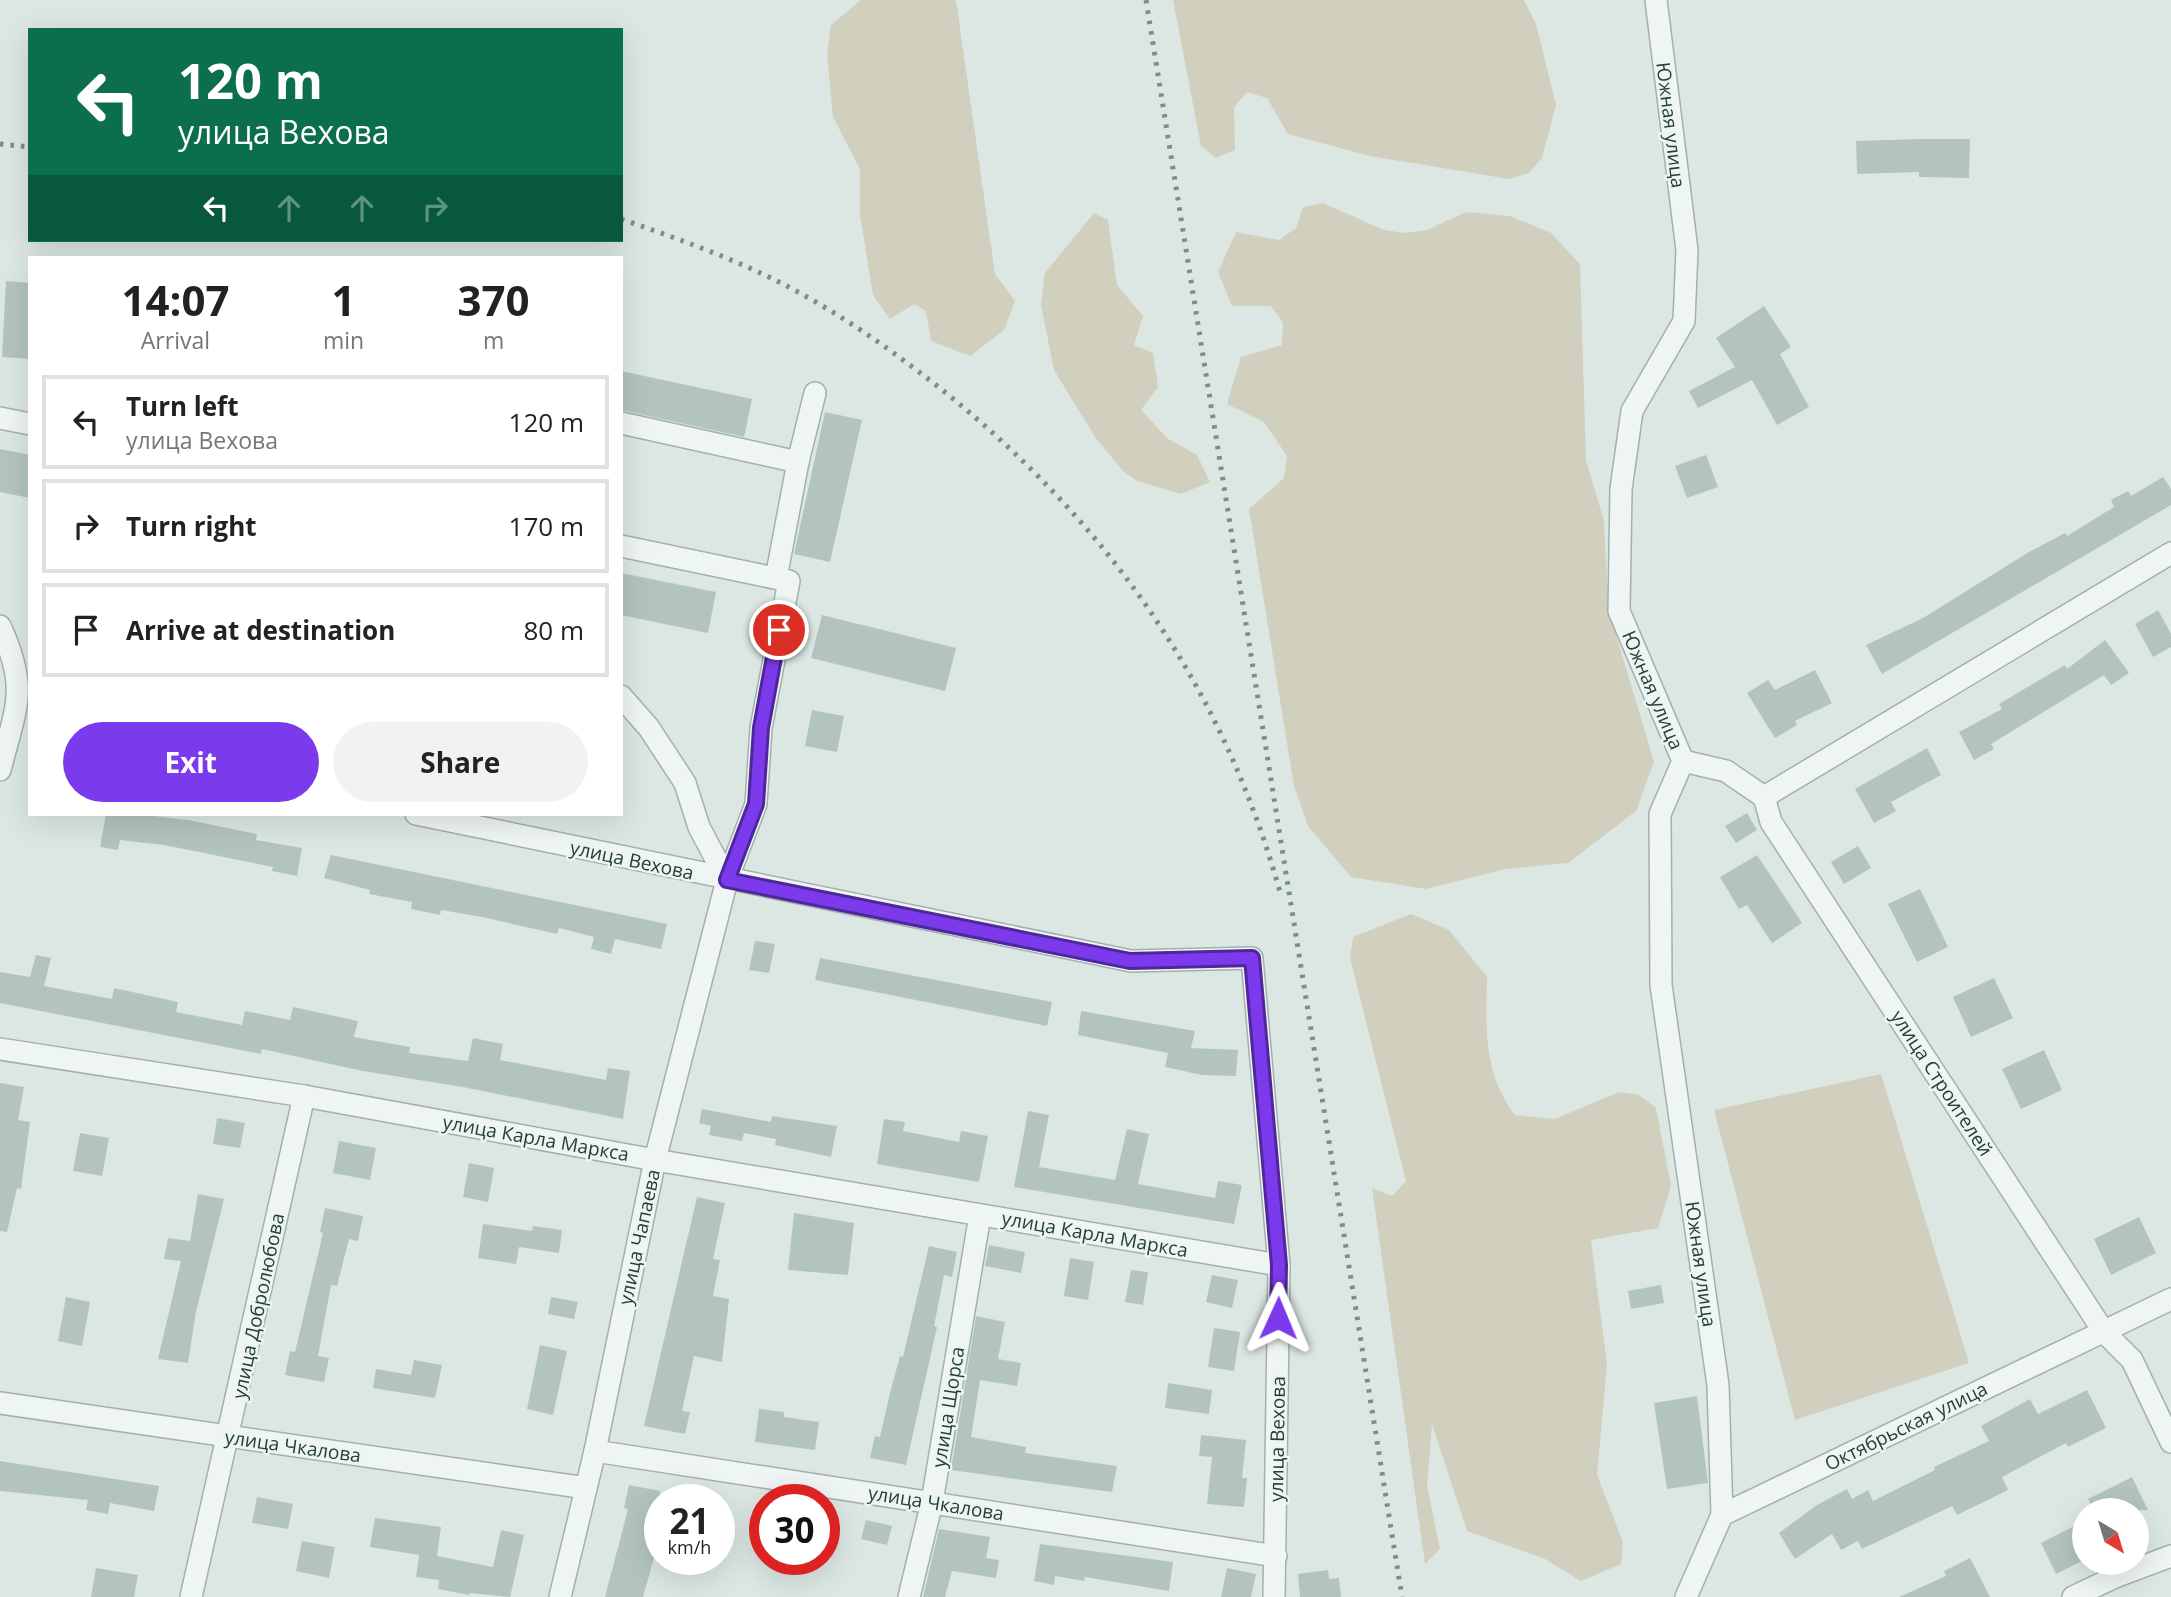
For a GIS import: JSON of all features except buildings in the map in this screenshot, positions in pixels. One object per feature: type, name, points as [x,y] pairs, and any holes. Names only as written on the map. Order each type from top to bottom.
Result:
[{"type":"street","name":"Южная улица","points":[[1656,0],[1687,250],[1684,321],[1632,411],[1622,489],[1619,611],[1683,761],[1660,814],[1661,985],[1718,1385],[1723,1515]]},
{"type":"street","points":[[623,546],[776,578],[798,462],[815,393]]},
{"type":"street","points":[[0,418],[28,424]]},
{"type":"street","points":[[623,423],[798,462]]},
{"type":"street","points":[[1683,761],[1726,771],[1764,797],[2171,553]]},
{"type":"street","name":"улица Чапаева","points":[[560,1597],[595,1451],[655,1160],[727,880],[756,804],[761,728],[789,580],[776,578]]},
{"type":"street","points":[[0,626],[14,656],[20,693],[0,770]]},
{"type":"street","points":[[623,698],[649,728],[685,783],[699,827],[727,880]]},
{"type":"street","name":"улица Строителей","points":[[1764,797],[1771,822],[2104,1332],[2132,1360],[2171,1442]]},
{"type":"street","name":"улица Вехова","points":[[425,816],[1130,961],[1252,958],[1279,1265],[1274,1597]]},
{"type":"street","name":"улица Карла Маркса","points":[[0,1049],[303,1096],[655,1160],[1279,1265]]},
{"type":"street","name":"улица Добролюбова","points":[[191,1597],[303,1096]]},
{"type":"street","name":"улица Щорса","points":[[909,1597],[932,1502],[980,1215]]},
{"type":"street","name":"Октябрьская улица","points":[[1723,1515],[2171,1299]]},
{"type":"street","name":"улица Чкалова","points":[[0,1403],[586,1488]]},
{"type":"street","name":"улица Чкалова","points":[[595,1451],[1276,1556]]},
{"type":"street","points":[[1686,1597],[1723,1515]]},
{"type":"street","points":[[2073,1597],[2115,1577],[2171,1556]]},
{"type":"shaded area","points":[[861,0],[956,0],[995,274],[1015,301],[1004,330],[970,356],[931,341],[926,311],[914,304],[890,319],[873,295],[860,215],[860,169],[833,117],[827,55],[831,25]]},
{"type":"shaded area","points":[[1173,0],[1524,0],[1536,24],[1556,105],[1542,158],[1529,173],[1509,179],[1370,156],[1288,134],[1267,98],[1247,92],[1234,107],[1235,150],[1216,158],[1201,146]]},
{"type":"shaded area","points":[[1323,203],[1384,230],[1405,233],[1427,230],[1466,212],[1510,216],[1551,233],[1580,264],[1586,460],[1604,521],[1608,608],[1654,762],[1636,811],[1568,863],[1506,869],[1426,889],[1351,877],[1308,826],[1294,786],[1249,509],[1284,478],[1287,456],[1264,422],[1227,404],[1241,357],[1282,345],[1283,323],[1271,306],[1232,306],[1218,272],[1236,232],[1279,240],[1296,228],[1303,207]]},
{"type":"shaded area","points":[[1094,213],[1108,220],[1117,285],[1143,316],[1134,345],[1153,353],[1158,387],[1141,410],[1168,439],[1197,455],[1210,482],[1181,494],[1137,481],[1124,472],[1095,437],[1054,370],[1041,305],[1045,273]]},
{"type":"shaded area","points":[[1411,914],[1449,930],[1487,977],[1487,1032],[1492,1066],[1497,1083],[1515,1115],[1555,1119],[1619,1092],[1639,1095],[1656,1108],[1671,1186],[1658,1228],[1591,1240],[1607,1365],[1597,1475],[1623,1542],[1621,1564],[1581,1581],[1545,1559],[1467,1531],[1432,1424],[1427,1486],[1440,1549],[1425,1564],[1372,1188],[1392,1196],[1406,1181],[1350,958],[1353,937]]},
{"type":"shaded area","points":[[1881,1074],[1969,1363],[1795,1420],[1714,1110]]},
{"type":"railway","points":[[1146,0],[1402,1597]]},
{"type":"railway","points":[[0,144],[28,147]]},
{"type":"railway","points":[[623,220],[755,270],[839,316],[941,389],[1001,441],[1056,495],[1106,552],[1151,613],[1191,677],[1226,745],[1256,816],[1280,892]]},
{"type":"route","points":[[779,630],[761,728],[756,804],[727,880],[1130,961],[1252,958],[1279,1265],[1278,1318]]}]
